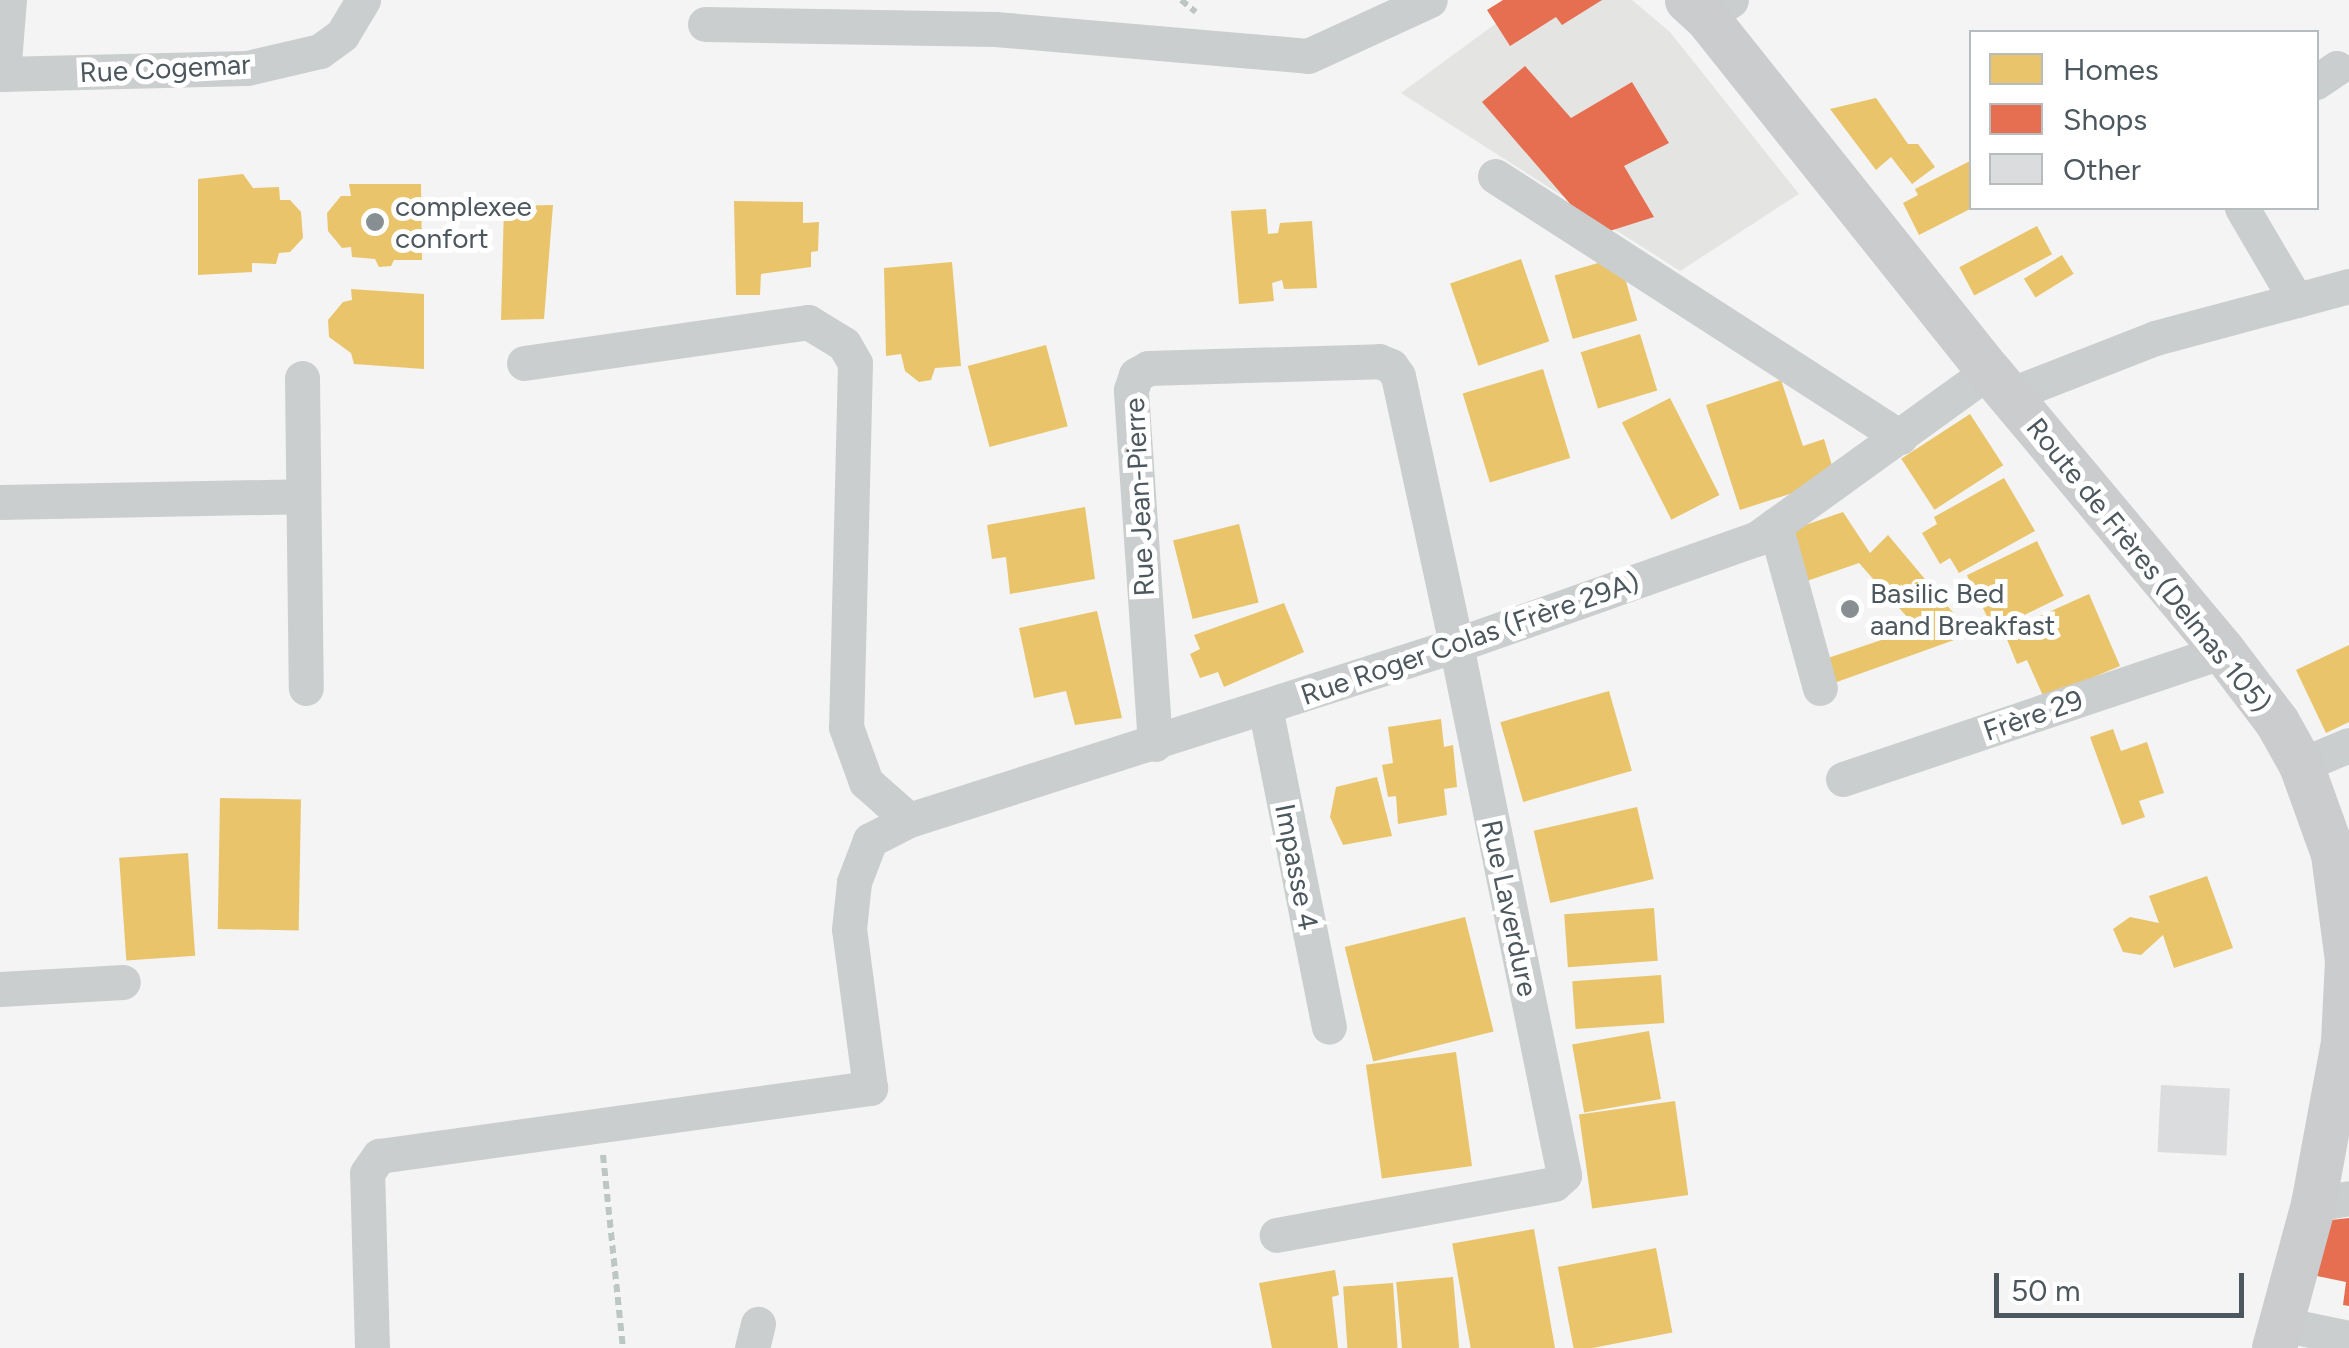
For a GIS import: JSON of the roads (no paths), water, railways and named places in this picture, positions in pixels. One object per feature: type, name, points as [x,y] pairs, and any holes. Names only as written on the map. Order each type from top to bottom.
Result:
[{"type":"main road","name":"Route de Frères (Delmas 105)","points":[[1708,5],[1999,383],[2223,650],[2277,722],[2302,766],[2333,854],[2347,960],[2344,1042],[2331,1201],[2278,1336]]},
{"type":"street","points":[[1,74],[10,0]]},
{"type":"street","name":"Rue Cogemar","points":[[1,74],[247,68],[320,51],[342,36],[362,0]]},
{"type":"street","points":[[705,24],[995,29],[1308,56],[1430,0]]},
{"type":"street","points":[[1495,176],[1900,437]]},
{"type":"street","points":[[2243,210],[2296,300]]},
{"type":"street","name":"Rue Roger Colas (Frère 29A)","points":[[372,1348],[366,1174],[371,1162],[380,1156],[600,1129],[870,1088],[848,928],[854,882],[870,840],[909,820],[1456,645],[1756,539],[1900,437],[1999,383],[2349,286]]},
{"type":"street","points":[[524,363],[808,322],[844,344],[855,363],[846,727],[866,782],[909,820]]},
{"type":"street","name":"Rue Laverdure","points":[[1277,1235],[1554,1184],[1564,1176],[1398,376],[1379,361]]},
{"type":"street","name":"Rue Jean-Pierre","points":[[1155,744],[1131,390],[1136,375],[1148,368],[1379,361]]},
{"type":"street","points":[[302,378],[306,688]]},
{"type":"street","points":[[0,502],[301,496]]},
{"type":"street","points":[[1775,525],[1820,688]]},
{"type":"street","name":"Frère 29","points":[[1843,779],[2223,650]]},
{"type":"street","name":"Impasse 4","points":[[1265,708],[1329,1027]]},
{"type":"street","points":[[2302,766],[2349,746]]},
{"type":"street","points":[[0,989],[123,982]]},
{"type":"street","points":[[2278,1336],[2349,1338]]},
{"type":"place","name":"complexee confort","points":[[375,222]]},
{"type":"place","name":"Basilic Bed aand Breakfast","points":[[1850,609]]}]
